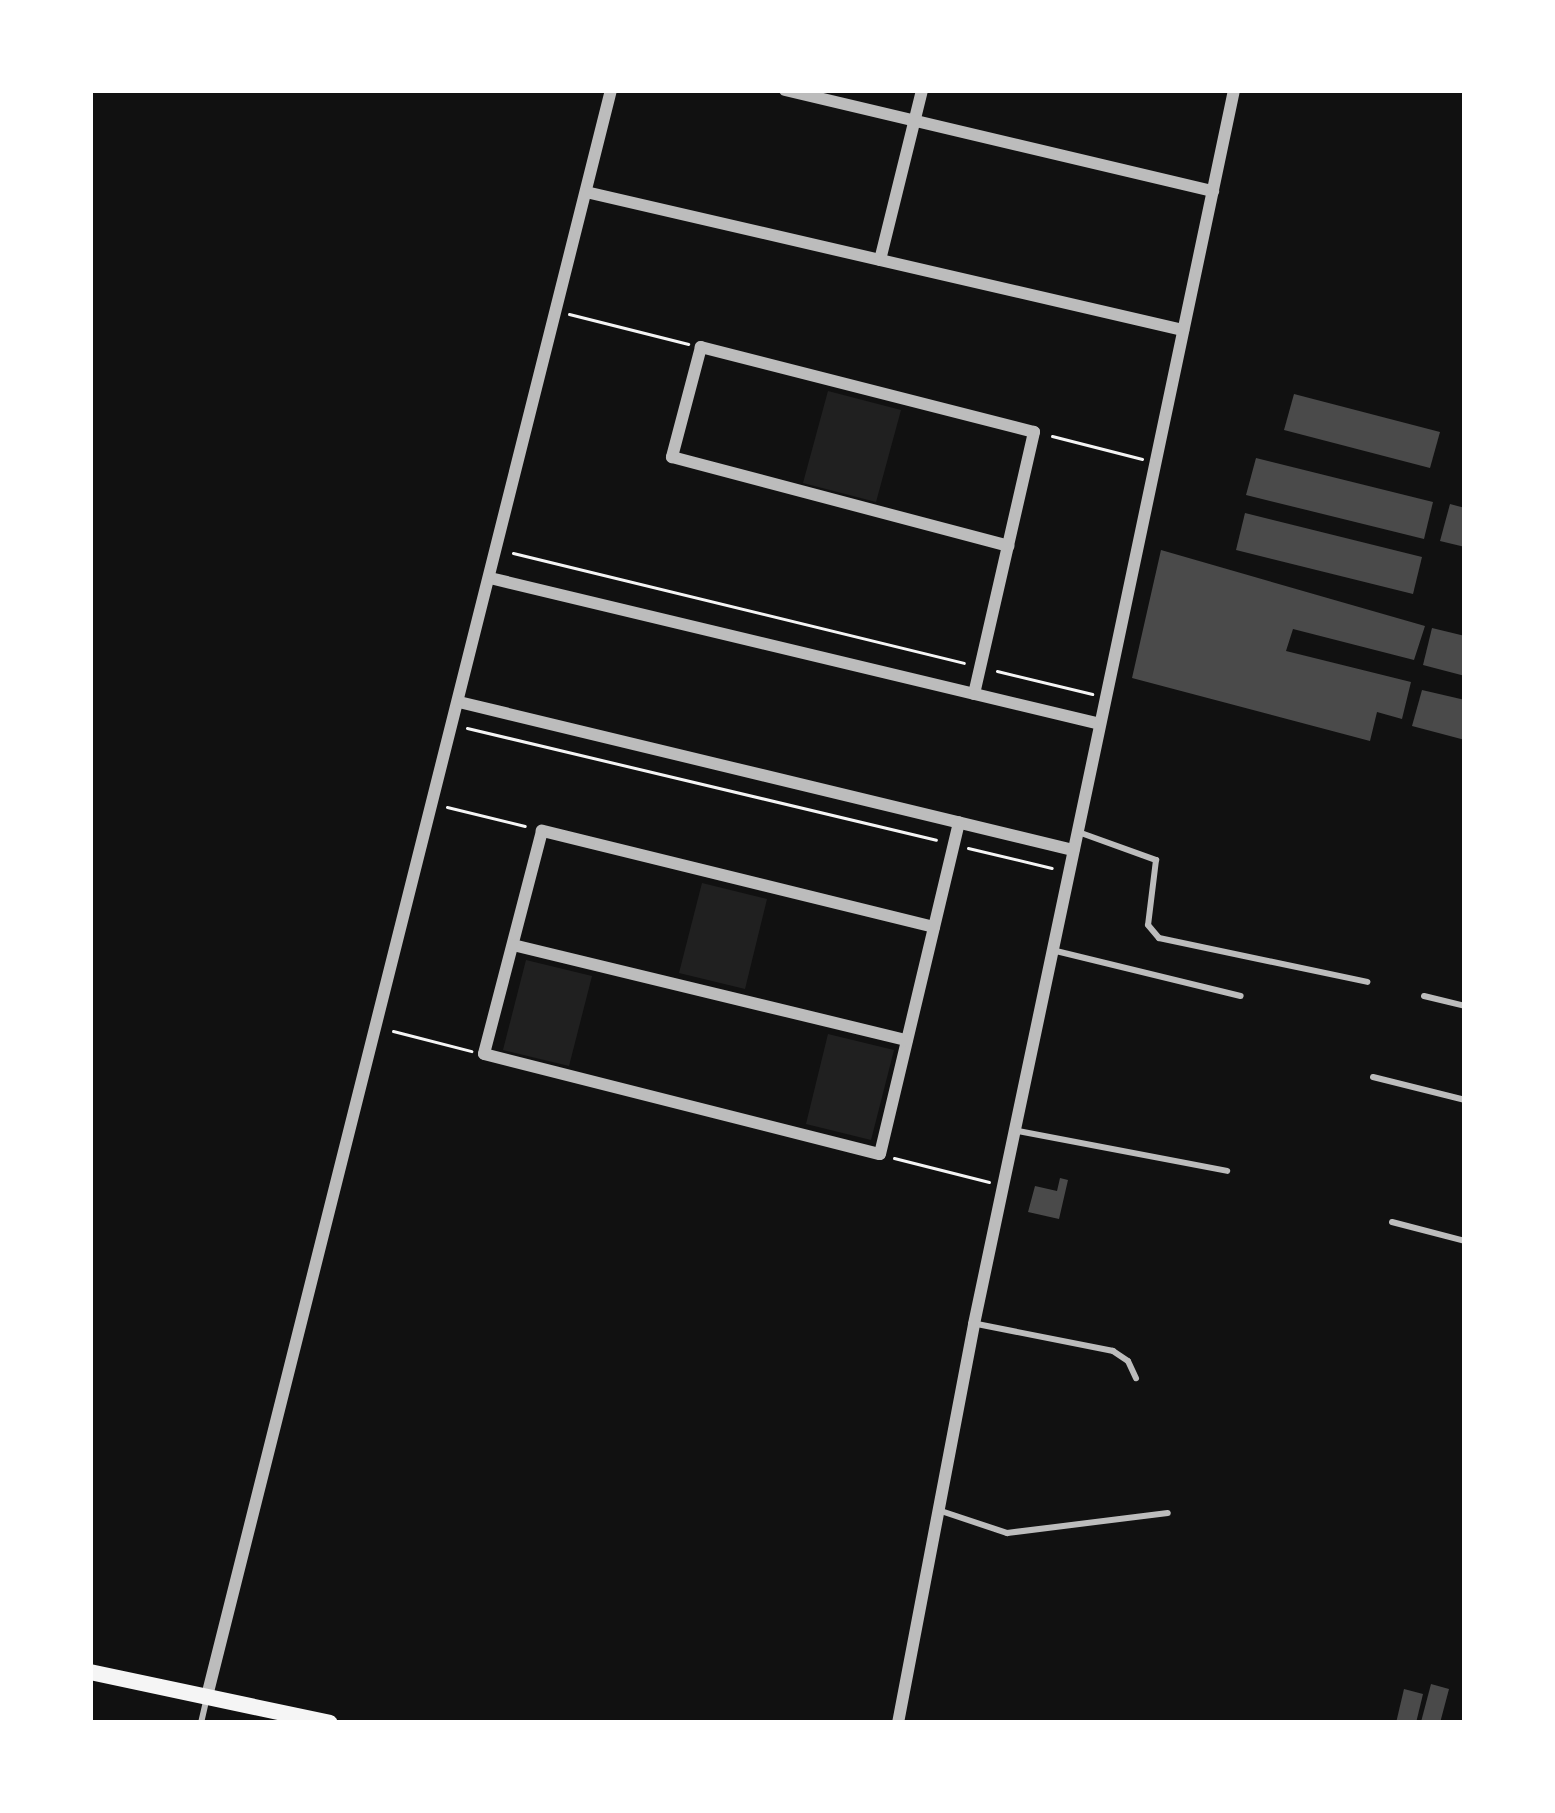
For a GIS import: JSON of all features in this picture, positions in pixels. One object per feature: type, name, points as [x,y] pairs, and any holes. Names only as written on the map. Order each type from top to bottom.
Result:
[{"type":"main road","points":[[90,1672],[330,1723]]},
{"type":"street","points":[[207,1696],[611,90]]},
{"type":"street","points":[[785,90],[1213,190]]},
{"type":"street","points":[[880,260],[922,90]]},
{"type":"street","points":[[898,1723],[1002,1186],[1018,1131],[1234,90]]},
{"type":"street","points":[[586,192],[1184,330]]},
{"type":"street","points":[[974,694],[980,667],[1008,546],[1034,432],[701,347],[672,457],[1008,546]]},
{"type":"street","points":[[490,578],[1100,724]]},
{"type":"street","points":[[459,702],[1073,850]]},
{"type":"street","points":[[934,927],[542,831],[484,1054],[880,1154],[959,823]]},
{"type":"street","points":[[513,945],[907,1040]]},
{"type":"lane","points":[[1077,832],[1156,860],[1148,926],[1159,938],[1366,982]]},
{"type":"lane","points":[[1056,951],[1241,996]]},
{"type":"lane","points":[[1424,996],[1465,1006]]},
{"type":"lane","points":[[1373,1077],[1465,1100]]},
{"type":"lane","points":[[1018,1131],[1227,1171]]},
{"type":"lane","points":[[1392,1222],[1465,1241]]},
{"type":"lane","points":[[974,1324],[1113,1351],[1128,1361],[1136,1378]]},
{"type":"lane","points":[[937,1509],[1007,1533],[1168,1513]]},
{"type":"lane","points":[[201,1723],[207,1696]]},
{"type":"path","points":[[556,310],[701,347]]},
{"type":"path","points":[[1034,432],[1156,462]]},
{"type":"path","points":[[497,549],[1106,698]]},
{"type":"path","points":[[453,724],[1069,872]]},
{"type":"path","points":[[433,804],[542,831]]},
{"type":"path","points":[[378,1028],[484,1054]]},
{"type":"path","points":[[880,1154],[1002,1186]]},
{"type":"shaded area","points":[[828,391],[901,410],[876,502],[803,483]]},
{"type":"shaded area","points":[[702,883],[767,899],[745,989],[679,973]]},
{"type":"shaded area","points":[[526,960],[592,976],[569,1066],[503,1050]]},
{"type":"shaded area","points":[[828,1034],[894,1050],[871,1140],[806,1124]]},
{"type":"building","points":[[1294,394],[1440,432],[1430,468],[1284,430]]},
{"type":"building","points":[[1256,458],[1433,502],[1424,539],[1246,495]]},
{"type":"building","points":[[1450,504],[1465,508],[1465,547],[1440,541]]},
{"type":"building","points":[[1245,513],[1422,557],[1413,594],[1236,550]]},
{"type":"building","points":[[1161,550],[1425,626],[1414,660],[1293,629],[1286,651],[1411,682],[1402,719],[1377,712],[1370,741],[1132,678]]},
{"type":"building","points":[[1432,628],[1465,636],[1465,676],[1423,665]]},
{"type":"building","points":[[1422,690],[1465,700],[1465,740],[1412,726]]},
{"type":"building","points":[[1060,1178],[1068,1180],[1059,1219],[1028,1212],[1035,1186],[1057,1191]]},
{"type":"building","points":[[1431,1684],[1449,1689],[1440,1723],[1421,1722]]},
{"type":"building","points":[[1404,1689],[1423,1694],[1416,1723],[1396,1723]]}]
